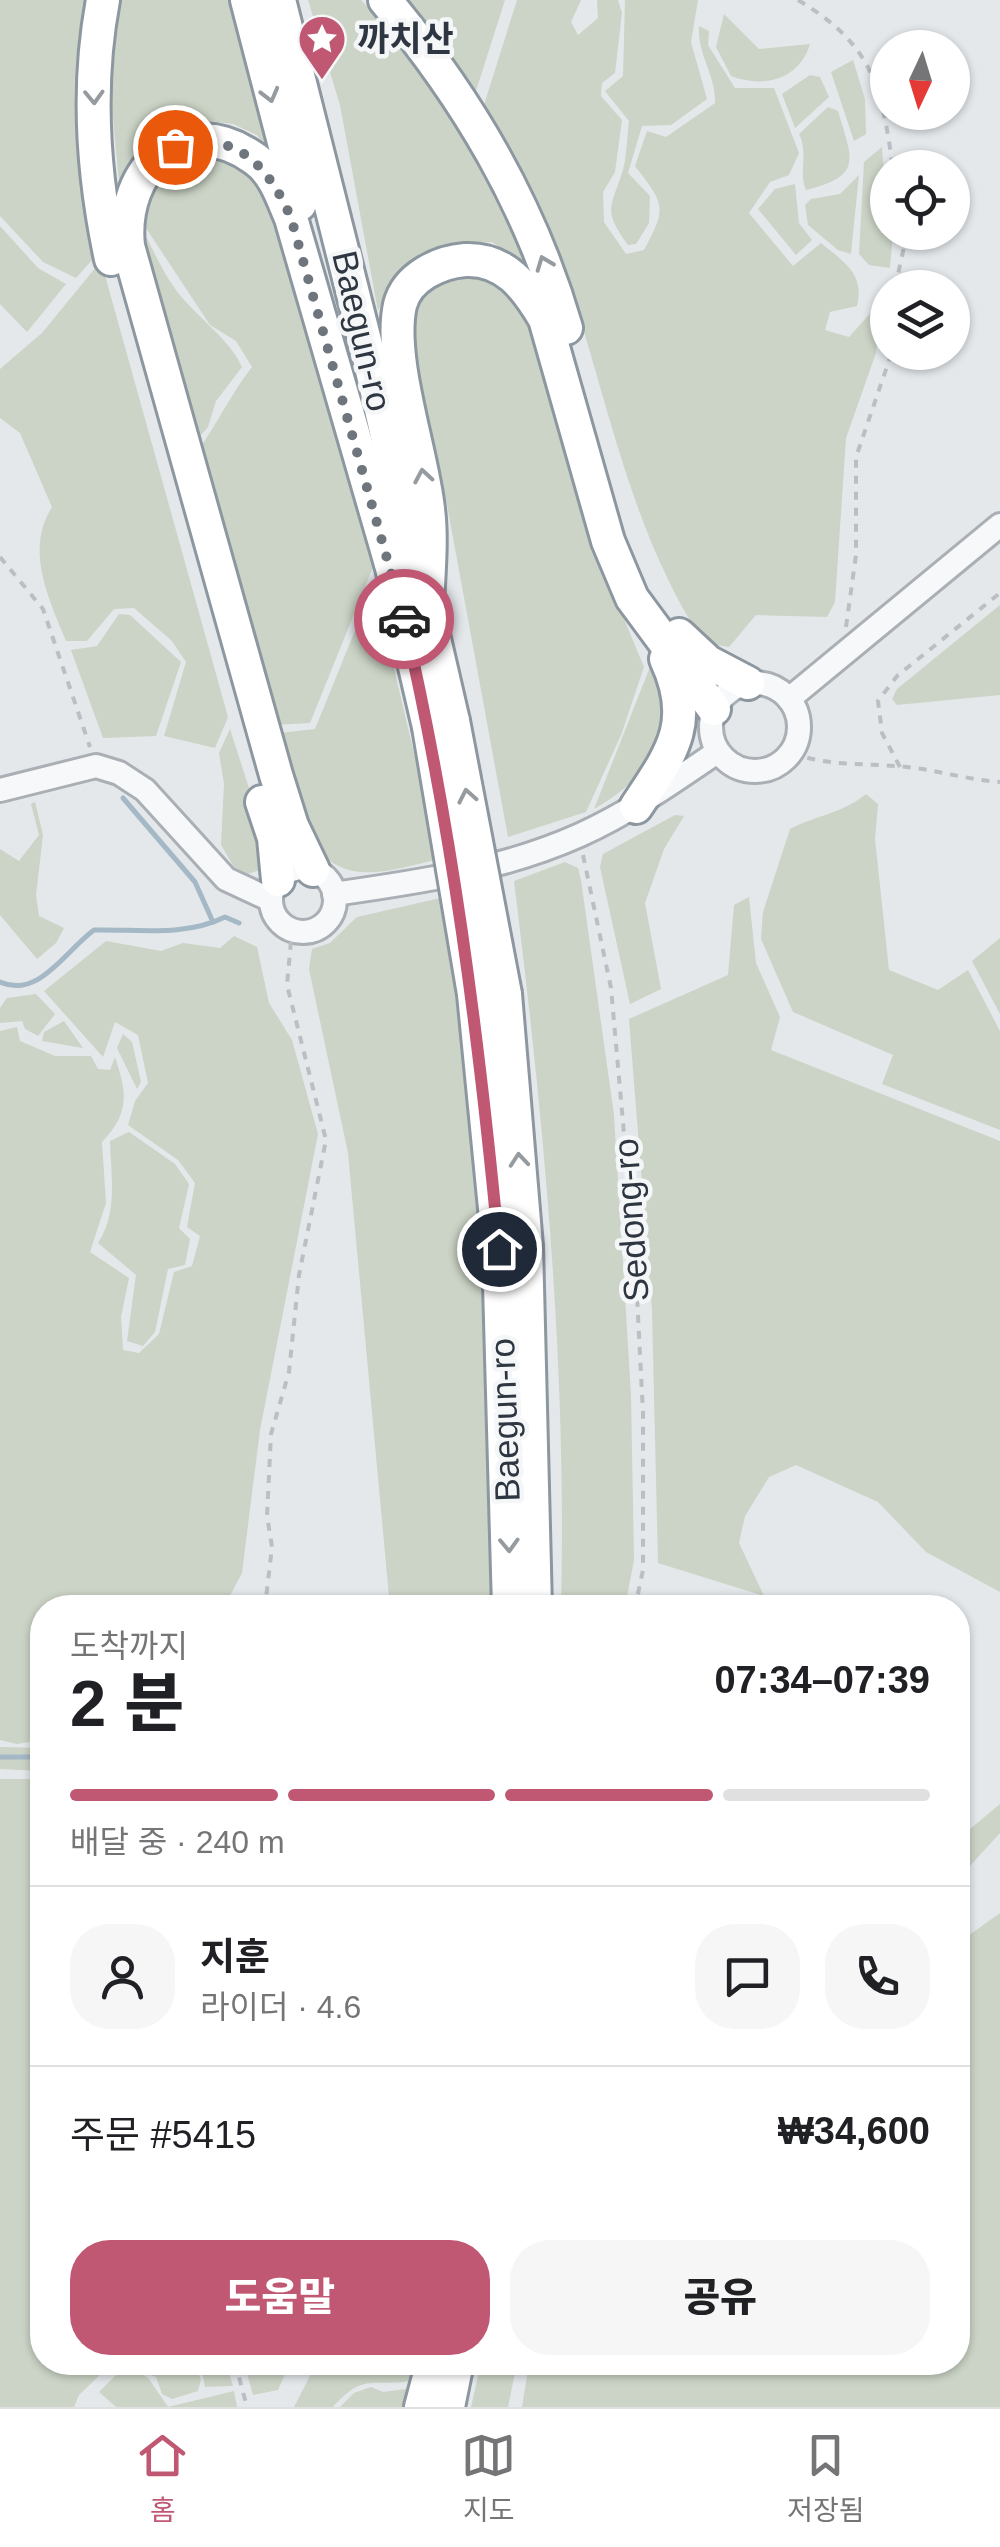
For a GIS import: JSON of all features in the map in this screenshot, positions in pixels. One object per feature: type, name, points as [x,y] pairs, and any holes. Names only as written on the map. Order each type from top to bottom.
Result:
[{"type":"highway","points":[[103,0],[93,80],[98,179],[111,260],[274,838],[275,890]]},
{"type":"highway","name":"Baegun-ro","points":[[247,0],[347,374],[391,564],[441,724]]},
{"type":"highway","name":"Baegun-ro","points":[[279,0],[427,608],[441,724]]},
{"type":"highway","points":[[385,0],[436,61],[471,114],[526,215],[558,298],[628,536],[652,593],[683,641],[708,662],[748,683]]},
{"type":"highway","points":[[324,882],[292,826],[276,776],[128,246],[126,222],[138,177],[175,147],[216,141],[258,160],[278,186],[291,218],[391,564]]},
{"type":"highway","points":[[427,608],[429,512],[398,344],[400,302],[433,266],[482,259],[506,270],[528,288],[545,318],[608,541],[680,695],[680,724],[672,754],[636,807]]},
{"type":"highway","points":[[649,623],[714,709]]},
{"type":"highway","points":[[441,724],[489,994]]},
{"type":"highway","name":"Baegun-ro","points":[[489,994],[509,1595]]},
{"type":"highway","name":"Baegun-ro","points":[[489,994],[526,1246],[535,1595]]},
{"type":"highway","points":[[422,2407],[430,2375]]},
{"type":"highway","points":[[448,2407],[454,2375]]},
{"type":"street","points":[[789,698],[1000,525]]},
{"type":"street","points":[[748,683],[778,689],[789,698],[800,725],[792,752],[782,763],[754,772],[740,770],[717,752],[710,724],[722,696],[748,683]]},
{"type":"street","points":[[324,882],[326,922],[308,932],[292,930],[274,914],[275,890],[292,870],[324,882],[436,879],[515,859],[579,836],[636,807],[717,752]]},
{"type":"street","points":[[0,790],[96,766],[119,773],[145,790],[226,879],[275,890]]},
{"type":"path","points":[[798,0],[840,26],[865,56],[881,100],[890,150]]},
{"type":"path","points":[[854,644],[844,622],[856,555],[856,457],[886,370]]},
{"type":"path","points":[[0,557],[43,609],[96,766]]},
{"type":"path","points":[[900,767],[882,734],[878,701],[896,676],[1000,593]]},
{"type":"path","points":[[792,752],[816,762],[900,767],[1000,782]]},
{"type":"path","name":"Sedong-ro","points":[[579,836],[611,988],[635,1257],[643,1413],[643,1570],[638,1595]]},
{"type":"path","points":[[266,1595],[272,1548],[267,1516],[271,1434],[290,1372],[299,1274],[326,1140],[287,984],[292,930]]},
{"type":"path","points":[[238,2375],[247,2407]]},
{"type":"green space","points":[[0,0],[94,0],[100,251],[76,278],[43,262],[0,216]]},
{"type":"green space","points":[[117,0],[237,0],[278,163],[257,135],[233,124],[193,119],[154,137],[119,182],[111,97]]},
{"type":"green space","points":[[308,0],[361,0],[403,45],[479,157],[531,271],[492,242],[434,249],[410,262],[378,311],[340,105]]},
{"type":"green space","points":[[403,0],[505,0],[475,94]]},
{"type":"green space","points":[[517,0],[581,0],[571,22],[578,35],[598,18],[597,0],[618,0],[622,13],[615,73],[602,83],[601,96],[622,120],[615,172],[603,192],[604,222],[626,254],[644,250],[659,215],[657,198],[635,166],[647,131],[666,137],[715,103],[699,26],[709,31],[708,45],[735,88],[774,88],[799,153],[789,175],[770,182],[749,213],[793,266],[821,243],[851,270],[858,285],[857,306],[830,312],[825,330],[849,337],[870,313],[870,370],[846,438],[835,602],[827,617],[756,615],[729,647],[704,643],[675,593],[631,488],[544,214],[483,108]]},
{"type":"green space","points":[[625,0],[698,0],[691,42],[707,99],[671,125],[642,126],[628,173],[650,196],[649,223],[636,244],[628,245],[611,208],[624,164],[629,121],[605,91],[623,76]]},
{"type":"green space","points":[[724,14],[759,49],[810,44],[805,56],[789,73],[768,81],[731,76],[716,47]]},
{"type":"green space","points":[[853,60],[865,99],[866,134],[854,141],[831,72]]},
{"type":"green space","points":[[810,75],[820,77],[829,97],[795,128],[782,94]]},
{"type":"green space","points":[[828,107],[838,111],[849,163],[837,178],[806,190],[799,134]]},
{"type":"green space","points":[[214,152],[254,172],[280,211],[373,567],[310,723],[274,725],[196,453],[252,367],[236,341],[210,325],[138,216],[151,186],[164,169]]},
{"type":"green space","points":[[870,157],[870,250],[892,250],[890,268],[869,265],[859,254],[864,162]]},
{"type":"green space","points":[[859,175],[851,254],[838,250],[808,225],[805,205],[811,199],[840,194]]},
{"type":"green space","points":[[795,184],[799,223],[812,240],[796,255],[758,209],[775,189]]},
{"type":"green space","points":[[137,220],[176,290],[229,347],[242,367],[216,401],[208,427],[193,444]]},
{"type":"green space","points":[[0,226],[38,268],[66,284],[27,332],[0,304]]},
{"type":"green space","points":[[101,261],[228,717],[215,748],[164,736],[186,662],[172,641],[134,608],[114,609],[87,641],[66,641],[47,591],[40,557],[44,523],[52,507],[20,433],[0,418],[0,369],[42,333]]},
{"type":"green space","points":[[456,275],[492,278],[530,321],[592,542],[644,667],[621,735],[586,812],[508,837],[445,494],[411,343],[420,299]]},
{"type":"green space","points":[[374,584],[439,859],[364,872],[335,864],[309,834],[300,815],[280,733],[315,729]]},
{"type":"green space","points":[[1000,605],[1000,695],[897,705],[892,699],[897,689]]},
{"type":"green space","points":[[119,614],[130,615],[181,662],[156,736],[103,738],[71,650],[97,646]]},
{"type":"green space","points":[[650,667],[662,712],[655,750],[631,782],[594,809]]},
{"type":"green space","points":[[230,729],[267,844],[267,857],[260,870],[248,874],[234,867],[221,845],[224,784],[219,753]]},
{"type":"green space","points":[[866,794],[878,804],[875,839],[889,970],[938,990],[968,970],[1000,1031],[1000,1130],[882,1084],[893,1055],[793,1012],[761,939],[763,912],[790,829]]},
{"type":"green space","points":[[35,802],[43,835],[36,895],[39,916],[64,928],[56,943],[37,959],[0,915],[0,849],[19,861],[39,835],[31,804]]},
{"type":"green space","points":[[675,815],[684,816],[664,849],[645,903],[661,989],[630,1004],[600,867],[603,854]]},
{"type":"green space","points":[[565,862],[578,868],[581,880],[614,1115],[631,1395],[634,1560],[627,1595],[561,1595],[560,1425],[551,1243],[514,881]]},
{"type":"green space","points":[[445,897],[484,1241],[495,1595],[389,1595],[348,1153],[309,969],[312,949],[330,943],[357,917]]},
{"type":"green space","points":[[749,897],[756,963],[780,1017],[771,1050],[1000,1141],[1000,1592],[926,1552],[878,1502],[796,1465],[769,1477],[745,1516],[739,1543],[764,1595],[658,1563],[652,1310],[629,1019],[728,975],[734,905]]},
{"type":"green space","points":[[234,936],[257,947],[269,1003],[292,1040],[318,1134],[260,1430],[242,1573],[230,1595],[30,1595],[30,1742],[0,1740],[0,1031],[17,1027],[20,1041],[55,1056],[91,1056],[98,1069],[110,1070],[115,1057],[124,1102],[118,1122],[102,1142],[106,1203],[90,1252],[129,1278],[121,1317],[123,1350],[139,1353],[159,1334],[174,1272],[192,1266],[200,1236],[187,1227],[195,1183],[178,1160],[128,1125],[135,1101],[148,1083],[138,1035],[115,1022],[103,1057],[44,991],[106,941],[161,951],[183,943],[220,948]]},
{"type":"green space","points":[[1000,938],[1000,1014],[972,961]]},
{"type":"green space","points":[[36,994],[55,1014],[38,1036],[25,1029],[22,1021],[0,1023],[0,1008],[7,998]]},
{"type":"green space","points":[[64,1021],[83,1048],[42,1041],[44,1032]]},
{"type":"green space","points":[[123,1034],[132,1042],[141,1082],[137,1089],[117,1048]]},
{"type":"green space","points":[[129,1132],[175,1164],[189,1184],[179,1228],[190,1239],[185,1265],[168,1269],[155,1332],[143,1346],[127,1341],[136,1275],[98,1243],[111,1207],[110,1141]]},
{"type":"green space","points":[[0,1747],[30,1748],[30,1770],[0,1769]]},
{"type":"green space","points":[[0,1779],[30,1779],[30,2375],[100,2375],[79,2395],[74,2407],[0,2407]]},
{"type":"green space","points":[[1000,1804],[1000,1833],[970,1866],[970,1829]]},
{"type":"green space","points":[[1000,1913],[1000,2407],[522,2407],[527,2375],[970,2375],[970,1934]]},
{"type":"green space","points":[[116,2375],[144,2375],[168,2407],[116,2407],[99,2392]]},
{"type":"green space","points":[[151,2375],[199,2375],[201,2379],[198,2391],[172,2399],[162,2394],[156,2377]]},
{"type":"green space","points":[[202,2375],[230,2375],[233,2386],[205,2387]]},
{"type":"green space","points":[[248,2375],[285,2375],[278,2390],[253,2395]]},
{"type":"green space","points":[[310,2375],[413,2375],[412,2381],[361,2385],[333,2407],[294,2407]]},
{"type":"green space","points":[[478,2375],[515,2375],[508,2407],[471,2407]]},
{"type":"green space","points":[[371,2387],[383,2392],[413,2388],[409,2407],[340,2407],[354,2393]]},
{"type":"green space","points":[[234,2391],[237,2407],[168,2407]]},
{"type":"waterway","points":[[123,798],[195,882],[213,922]]},
{"type":"waterway","points":[[0,982],[14,986],[39,979],[94,930],[178,930],[225,917],[239,923]]},
{"type":"waterway","points":[[0,1757],[30,1757]]},
{"type":"way so far","points":[[175,147],[195,141],[216,141],[240,150],[258,160],[278,186],[291,218],[404,619]]},
{"type":"place","name":"까치산","points":[[322,82]]},
{"type":"route","points":[[404,619],[429,727],[474,994],[499,1249]]}]
